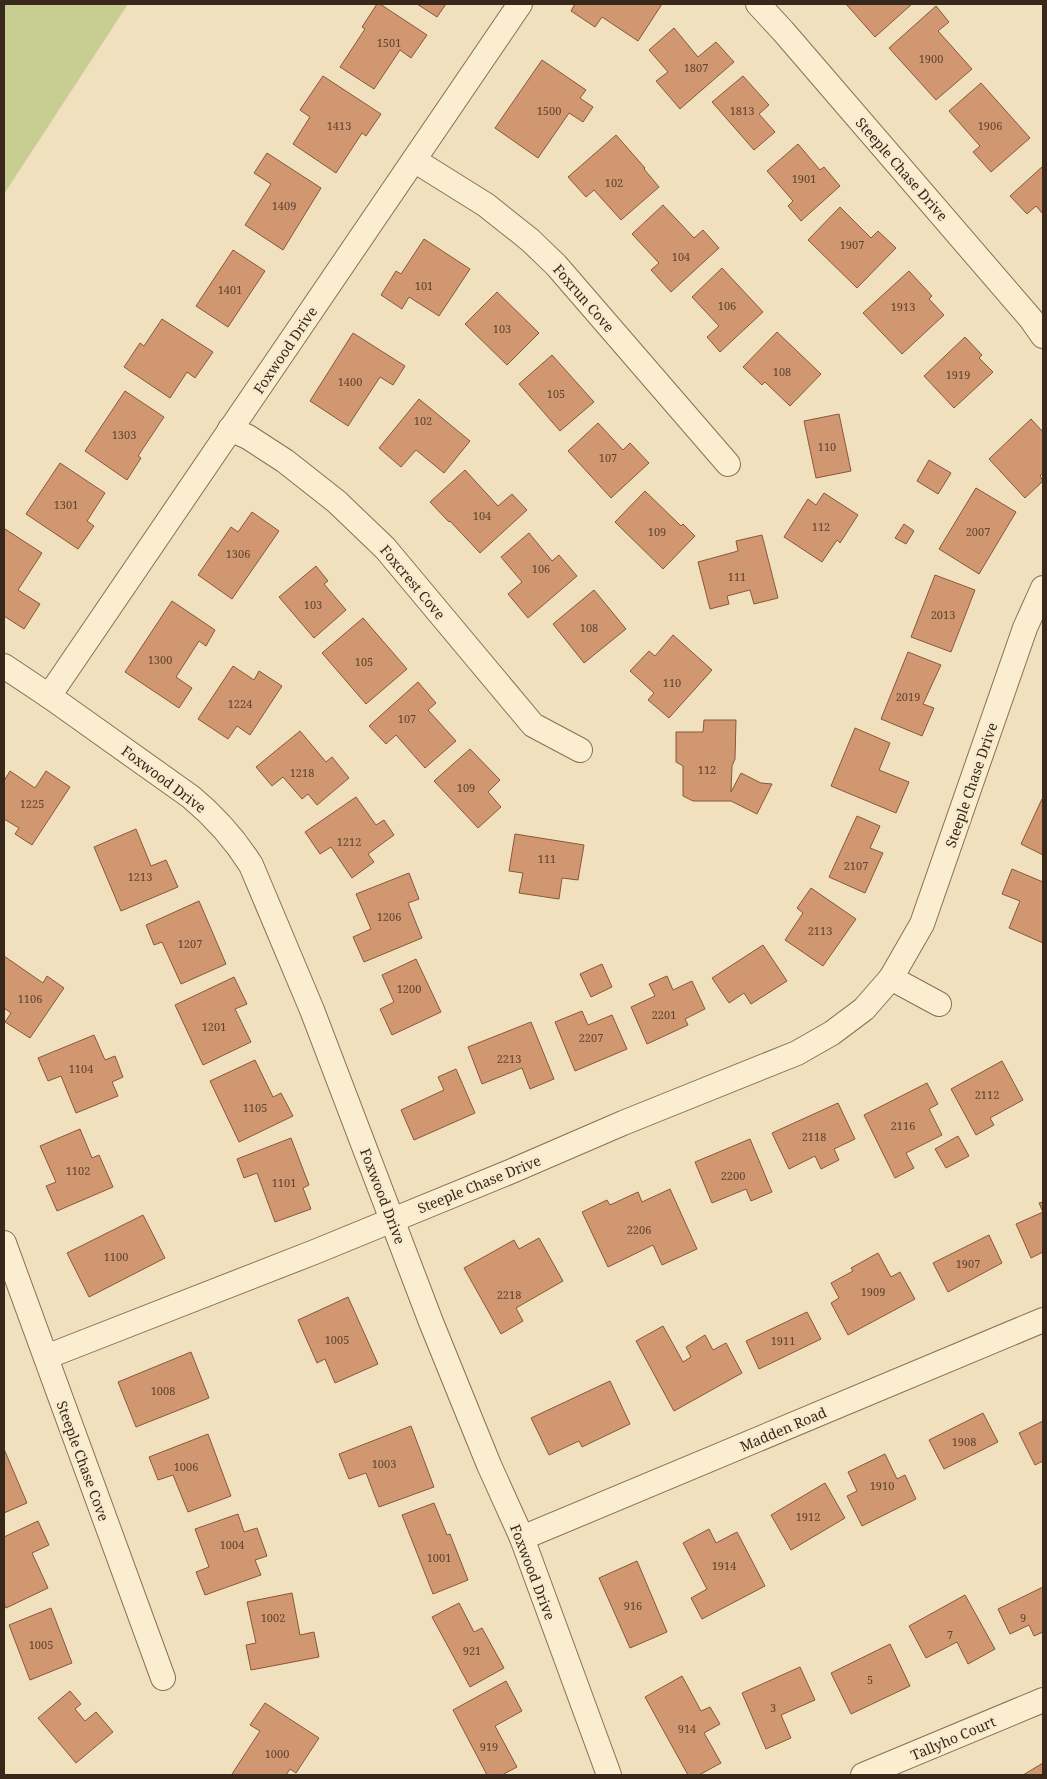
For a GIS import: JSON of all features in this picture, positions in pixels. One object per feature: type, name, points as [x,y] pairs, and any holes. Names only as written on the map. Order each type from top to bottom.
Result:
[{"type":"street","name":"Foxwood Drive","points":[[50,696],[520,4]]},
{"type":"street","name":"Steeple Chase Drive","points":[[758,4],[1039,321]]},
{"type":"street","name":"Foxrun Cove","points":[[414,160],[486,205],[530,240],[556,265],[728,464]]},
{"type":"street","name":"Foxcrest Cove","points":[[230,429],[248,436],[285,461],[337,502],[385,548],[533,725],[580,750]]},
{"type":"street","name":"Steeple Chase Drive","points":[[46,1357],[317,1251],[797,1053],[832,1034],[864,1008],[892,978],[922,924],[1026,628],[1043,588]]},
{"type":"street","name":"Foxwood Drive","points":[[4,666],[50,696],[211,813],[237,843],[251,865],[312,1010],[392,1220],[489,1465],[522,1538],[609,1775]]},
{"type":"street","points":[[892,978],[939,1004]]},
{"type":"street","name":"Steeple Chase Cove","points":[[4,1243],[163,1678]]},
{"type":"street","name":"Madden Road","points":[[522,1538],[1043,1320]]},
{"type":"street","name":"Tallyho Court","points":[[863,1775],[1043,1700]]},
{"type":"green space","points":[[4,4],[128,4],[4,194]]},
{"type":"building","points":[[377,4],[380,4],[427,35],[411,58],[400,50],[374,89],[340,67],[365,29],[362,27]]},
{"type":"building","points":[[417,4],[446,4],[437,17]]},
{"type":"building","points":[[575,4],[662,4],[638,41],[602,17],[595,27],[571,11]]},
{"type":"building","points":[[846,4],[912,4],[875,37]]},
{"type":"building","points":[[936,6],[949,22],[938,31],[972,69],[936,100],[889,48]]},
{"type":"building","points":[[674,28],[698,57],[716,42],[734,62],[680,109],[656,81],[668,72],[649,50]]},
{"type":"building","points":[[542,60],[586,90],[580,98],[593,107],[583,122],[569,113],[538,158],[495,128]]},
{"type":"building","points":[[323,76],[381,114],[366,136],[362,133],[336,173],[293,144],[310,117],[300,110]]},
{"type":"building","points":[[743,76],[769,105],[759,114],[775,132],[754,150],[712,102]]},
{"type":"building","points":[[981,83],[1030,138],[991,172],[973,152],[980,146],[949,111]]},
{"type":"building","points":[[616,135],[659,187],[621,220],[594,190],[586,197],[568,177]]},
{"type":"building","points":[[798,144],[820,170],[824,167],[840,186],[801,221],[788,206],[793,201],[767,171]]},
{"type":"building","points":[[267,153],[321,188],[283,250],[245,225],[271,184],[254,173]]},
{"type":"building","points":[[1043,166],[1043,214],[1036,206],[1027,214],[1010,196]]},
{"type":"building","points":[[663,205],[694,238],[703,230],[719,248],[671,292],[651,270],[659,263],[632,234]]},
{"type":"building","points":[[840,207],[871,238],[878,231],[896,248],[857,288],[808,240]]},
{"type":"building","points":[[424,239],[470,269],[439,316],[409,297],[402,309],[381,295],[396,271],[401,274]]},
{"type":"building","points":[[233,250],[265,271],[228,327],[196,306]]},
{"type":"building","points":[[722,268],[763,312],[720,352],[707,337],[719,326],[692,297]]},
{"type":"building","points":[[909,271],[932,296],[929,299],[944,315],[902,354],[863,313]]},
{"type":"building","points":[[497,292],[539,333],[507,365],[465,324]]},
{"type":"building","points":[[162,319],[213,352],[195,378],[187,372],[170,398],[124,367],[140,343],[144,346]]},
{"type":"building","points":[[777,332],[821,374],[790,406],[765,382],[762,385],[743,367]]},
{"type":"building","points":[[353,333],[405,366],[393,385],[380,377],[348,426],[310,401]]},
{"type":"building","points":[[965,337],[982,355],[979,358],[993,372],[954,408],[924,376]]},
{"type":"building","points":[[552,355],[594,402],[560,431],[519,384]]},
{"type":"building","points":[[125,391],[164,417],[138,456],[141,458],[127,480],[85,451]]},
{"type":"building","points":[[419,399],[470,441],[444,473],[416,450],[401,467],[379,448]]},
{"type":"building","points":[[839,414],[851,471],[816,478],[804,421]]},
{"type":"building","points":[[1031,419],[1043,432],[1043,473],[1040,476],[1043,481],[1025,498],[989,459]]},
{"type":"building","points":[[598,423],[623,450],[630,443],[649,463],[611,498],[568,451]]},
{"type":"building","points":[[929,460],[951,473],[938,494],[917,481]]},
{"type":"building","points":[[60,463],[105,493],[87,521],[94,526],[78,549],[26,514]]},
{"type":"building","points":[[465,470],[498,506],[512,494],[527,510],[480,553],[430,502]]},
{"type":"building","points":[[976,488],[1016,512],[979,574],[939,549]]},
{"type":"building","points":[[645,491],[681,526],[683,524],[695,536],[663,569],[615,522]]},
{"type":"building","points":[[824,493],[858,515],[840,543],[837,540],[822,562],[784,537],[808,499],[816,505]]},
{"type":"building","points":[[252,512],[279,531],[232,599],[198,575],[231,527],[238,532]]},
{"type":"building","points":[[904,524],[914,531],[906,544],[895,538]]},
{"type":"building","points":[[5,529],[42,553],[18,590],[40,604],[24,629],[4,616]]},
{"type":"building","points":[[529,533],[552,561],[559,555],[577,576],[528,618],[508,594],[522,582],[501,557]]},
{"type":"building","points":[[762,535],[778,598],[754,604],[750,590],[727,596],[729,604],[710,609],[698,562],[738,551],[736,541]]},
{"type":"building","points":[[316,566],[328,581],[324,584],[346,610],[314,638],[279,597]]},
{"type":"building","points":[[935,575],[975,590],[951,652],[911,637]]},
{"type":"building","points":[[594,590],[626,629],[584,663],[553,624]]},
{"type":"building","points":[[172,601],[215,630],[206,646],[199,641],[176,677],[192,688],[179,708],[125,672]]},
{"type":"building","points":[[363,618],[407,669],[366,704],[322,653]]},
{"type":"building","points":[[673,635],[712,670],[669,718],[648,700],[654,693],[630,671],[649,651],[655,656]]},
{"type":"building","points":[[908,652],[941,665],[923,704],[934,708],[922,736],[881,719]]},
{"type":"building","points":[[233,666],[254,680],[259,671],[282,686],[250,735],[237,726],[228,739],[198,719]]},
{"type":"building","points":[[418,682],[436,703],[428,710],[456,741],[425,768],[396,735],[386,744],[369,726]]},
{"type":"building","points":[[704,720],[736,720],[735,759],[732,766],[731,792],[741,773],[761,783],[772,784],[757,814],[731,801],[693,801],[683,796],[683,766],[676,762],[676,732],[703,732]]},
{"type":"building","points":[[855,728],[890,743],[879,770],[909,782],[896,813],[831,786]]},
{"type":"building","points":[[300,731],[326,762],[332,757],[349,778],[317,805],[308,794],[302,799],[283,777],[272,786],[256,767]]},
{"type":"building","points":[[470,749],[500,780],[488,792],[501,807],[478,828],[434,781]]},
{"type":"building","points":[[10,771],[35,788],[46,771],[70,787],[32,845],[15,834],[19,828],[4,819],[4,781]]},
{"type":"building","points":[[356,797],[376,825],[384,820],[394,835],[368,854],[374,862],[352,878],[331,847],[320,854],[305,832]]},
{"type":"building","points":[[1043,800],[1043,855],[1021,844]]},
{"type":"building","points":[[857,816],[880,826],[870,848],[883,853],[865,893],[829,877]]},
{"type":"building","points":[[136,829],[151,866],[166,860],[178,887],[121,911],[94,847]]},
{"type":"building","points":[[515,834],[584,845],[578,880],[562,878],[559,899],[519,893],[523,873],[509,871]]},
{"type":"building","points":[[1012,869],[1043,882],[1043,943],[1009,928],[1020,901],[1002,894]]},
{"type":"building","points":[[409,873],[419,899],[408,903],[422,938],[364,962],[353,937],[371,929],[356,894]]},
{"type":"building","points":[[811,888],[856,919],[823,966],[785,940],[803,913],[797,908]]},
{"type":"building","points":[[199,901],[226,964],[181,984],[162,942],[154,945],[146,925]]},
{"type":"building","points":[[763,945],[787,981],[751,1004],[744,993],[729,1003],[712,978]]},
{"type":"building","points":[[4,956],[43,983],[47,976],[64,988],[30,1038],[5,1022],[11,1013],[4,1008]]},
{"type":"building","points":[[416,959],[441,1012],[392,1035],[380,1009],[394,1002],[382,975]]},
{"type":"building","points":[[602,964],[612,987],[591,997],[580,974]]},
{"type":"building","points":[[667,976],[673,990],[692,981],[705,1009],[685,1019],[688,1025],[647,1044],[631,1007],[655,996],[649,984]]},
{"type":"building","points":[[234,977],[247,1004],[235,1009],[251,1042],[203,1065],[175,1005]]},
{"type":"building","points":[[582,1011],[588,1025],[612,1015],[627,1049],[575,1071],[555,1022]]},
{"type":"building","points":[[531,1022],[554,1079],[530,1089],[522,1068],[482,1084],[468,1047]]},
{"type":"building","points":[[94,1035],[105,1060],[115,1056],[123,1077],[112,1082],[118,1096],[76,1113],[61,1076],[48,1081],[38,1058]]},
{"type":"building","points":[[255,1060],[273,1097],[281,1093],[293,1116],[239,1142],[210,1081]]},
{"type":"building","points":[[1002,1061],[1023,1100],[990,1118],[994,1125],[976,1135],[951,1089]]},
{"type":"building","points":[[456,1069],[475,1113],[414,1140],[401,1110],[444,1090],[438,1077]]},
{"type":"building","points":[[927,1083],[938,1104],[929,1109],[942,1135],[906,1153],[914,1168],[895,1178],[864,1115]]},
{"type":"building","points":[[838,1103],[855,1139],[834,1149],[839,1160],[821,1169],[815,1156],[789,1169],[772,1133]]},
{"type":"building","points":[[80,1129],[92,1158],[99,1155],[113,1187],[57,1211],[46,1186],[56,1182],[40,1146]]},
{"type":"building","points":[[958,1136],[969,1156],[946,1168],[935,1149]]},
{"type":"building","points":[[291,1138],[309,1185],[303,1188],[311,1209],[275,1222],[257,1173],[244,1178],[237,1159]]},
{"type":"building","points":[[750,1139],[772,1192],[751,1201],[746,1189],[712,1203],[695,1162]]},
{"type":"building","points":[[670,1189],[697,1249],[662,1265],[653,1245],[608,1267],[582,1212],[607,1200],[610,1205],[638,1192],[642,1202]]},
{"type":"building","points":[[1043,1202],[1043,1212],[1039,1203]]},
{"type":"building","points":[[1043,1212],[1043,1252],[1031,1258],[1016,1224]]},
{"type":"building","points":[[143,1215],[165,1258],[89,1297],[67,1253]]},
{"type":"building","points":[[989,1235],[1002,1263],[948,1292],[933,1263]]},
{"type":"building","points":[[539,1238],[563,1281],[516,1308],[523,1321],[501,1334],[464,1268],[514,1240],[519,1249]]},
{"type":"building","points":[[878,1253],[891,1277],[900,1272],[915,1299],[848,1335],[831,1303],[839,1298],[831,1283],[853,1271],[851,1268]]},
{"type":"building","points":[[348,1297],[378,1364],[335,1383],[325,1359],[317,1363],[298,1320]]},
{"type":"building","points":[[807,1312],[821,1339],[759,1369],[746,1341]]},
{"type":"building","points":[[663,1326],[683,1362],[691,1357],[686,1347],[705,1335],[713,1350],[726,1343],[742,1373],[674,1411],[636,1341]]},
{"type":"building","points":[[191,1352],[209,1398],[136,1427],[118,1382]]},
{"type":"building","points":[[610,1381],[630,1424],[582,1447],[579,1441],[549,1455],[531,1418]]},
{"type":"building","points":[[983,1413],[998,1442],[944,1469],[929,1440]]},
{"type":"building","points":[[1043,1421],[1043,1461],[1035,1465],[1019,1433]]},
{"type":"building","points":[[411,1426],[434,1487],[379,1507],[366,1473],[349,1479],[339,1454]]},
{"type":"building","points":[[208,1434],[231,1496],[188,1512],[173,1475],[158,1480],[149,1457]]},
{"type":"building","points":[[4,1449],[27,1503],[4,1513]]},
{"type":"building","points":[[885,1454],[897,1479],[905,1475],[916,1499],[862,1526],[847,1496],[857,1491],[848,1472]]},
{"type":"building","points":[[825,1483],[845,1518],[791,1550],[771,1515]]},
{"type":"building","points":[[434,1503],[447,1535],[450,1534],[468,1580],[433,1594],[402,1515]]},
{"type":"building","points":[[238,1514],[244,1532],[257,1528],[267,1556],[255,1560],[261,1575],[205,1595],[196,1572],[209,1567],[195,1529]]},
{"type":"building","points":[[38,1521],[49,1545],[32,1553],[48,1588],[6,1608],[4,1604],[4,1537]]},
{"type":"building","points":[[709,1529],[716,1543],[737,1532],[765,1586],[702,1619],[691,1598],[707,1589],[683,1543]]},
{"type":"building","points":[[637,1561],[667,1632],[630,1648],[599,1578]]},
{"type":"building","points":[[1043,1587],[1043,1632],[1034,1636],[1029,1625],[1010,1634],[998,1609]]},
{"type":"building","points":[[292,1593],[300,1635],[314,1632],[319,1657],[251,1670],[246,1645],[256,1643],[247,1602]]},
{"type":"building","points":[[965,1595],[995,1649],[968,1664],[957,1642],[926,1658],[909,1626]]},
{"type":"building","points":[[459,1603],[474,1632],[482,1628],[504,1668],[470,1687],[432,1617]]},
{"type":"building","points":[[51,1608],[72,1663],[30,1680],[9,1625]]},
{"type":"building","points":[[890,1644],[910,1686],[851,1714],[831,1673]]},
{"type":"building","points":[[800,1667],[815,1700],[781,1715],[791,1738],[766,1749],[742,1693]]},
{"type":"building","points":[[682,1676],[701,1711],[710,1707],[720,1724],[704,1733],[721,1763],[699,1775],[688,1775],[645,1697]]},
{"type":"building","points":[[506,1681],[522,1711],[495,1726],[517,1767],[502,1775],[487,1775],[453,1710]]},
{"type":"building","points":[[70,1691],[81,1704],[75,1709],[85,1721],[96,1712],[113,1732],[76,1763],[38,1718]]},
{"type":"building","points":[[265,1703],[319,1738],[296,1773],[290,1769],[286,1775],[234,1775],[232,1774],[260,1731],[250,1725]]},
{"type":"building","points":[[1043,1763],[1043,1775],[1023,1775]]}]
